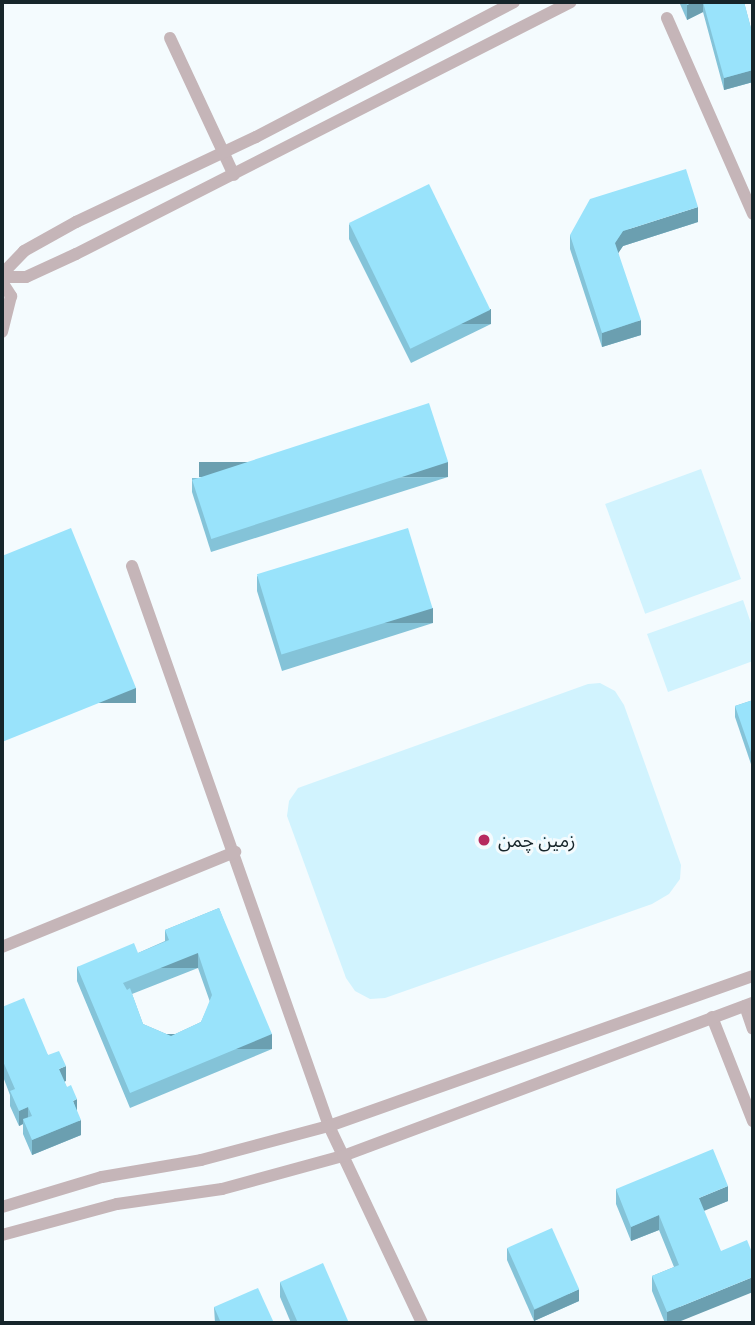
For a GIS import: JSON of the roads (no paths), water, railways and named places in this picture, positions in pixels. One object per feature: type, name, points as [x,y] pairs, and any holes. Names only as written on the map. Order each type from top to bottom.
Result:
[{"type":"lane","points":[[2,278],[24,251],[76,222],[223,152],[514,2]]},
{"type":"lane","points":[[2,278],[26,277],[234,175],[570,2]]},
{"type":"lane","points":[[667,18],[753,214]]},
{"type":"lane","points":[[170,38],[234,175]]},
{"type":"lane","points":[[2,278],[11,296],[2,332]]},
{"type":"lane","points":[[132,566],[235,852],[329,1126],[422,1323]]},
{"type":"lane","points":[[2,947],[235,852]]},
{"type":"lane","points":[[2,1207],[102,1177],[201,1160],[329,1126],[753,976]]},
{"type":"lane","points":[[2,1235],[117,1204],[222,1189],[343,1156],[749,1005],[753,1029]]},
{"type":"lane","points":[[712,1017],[753,1121]]},
{"type":"place","name":"زمین چمن","points":[[484,840]]}]
